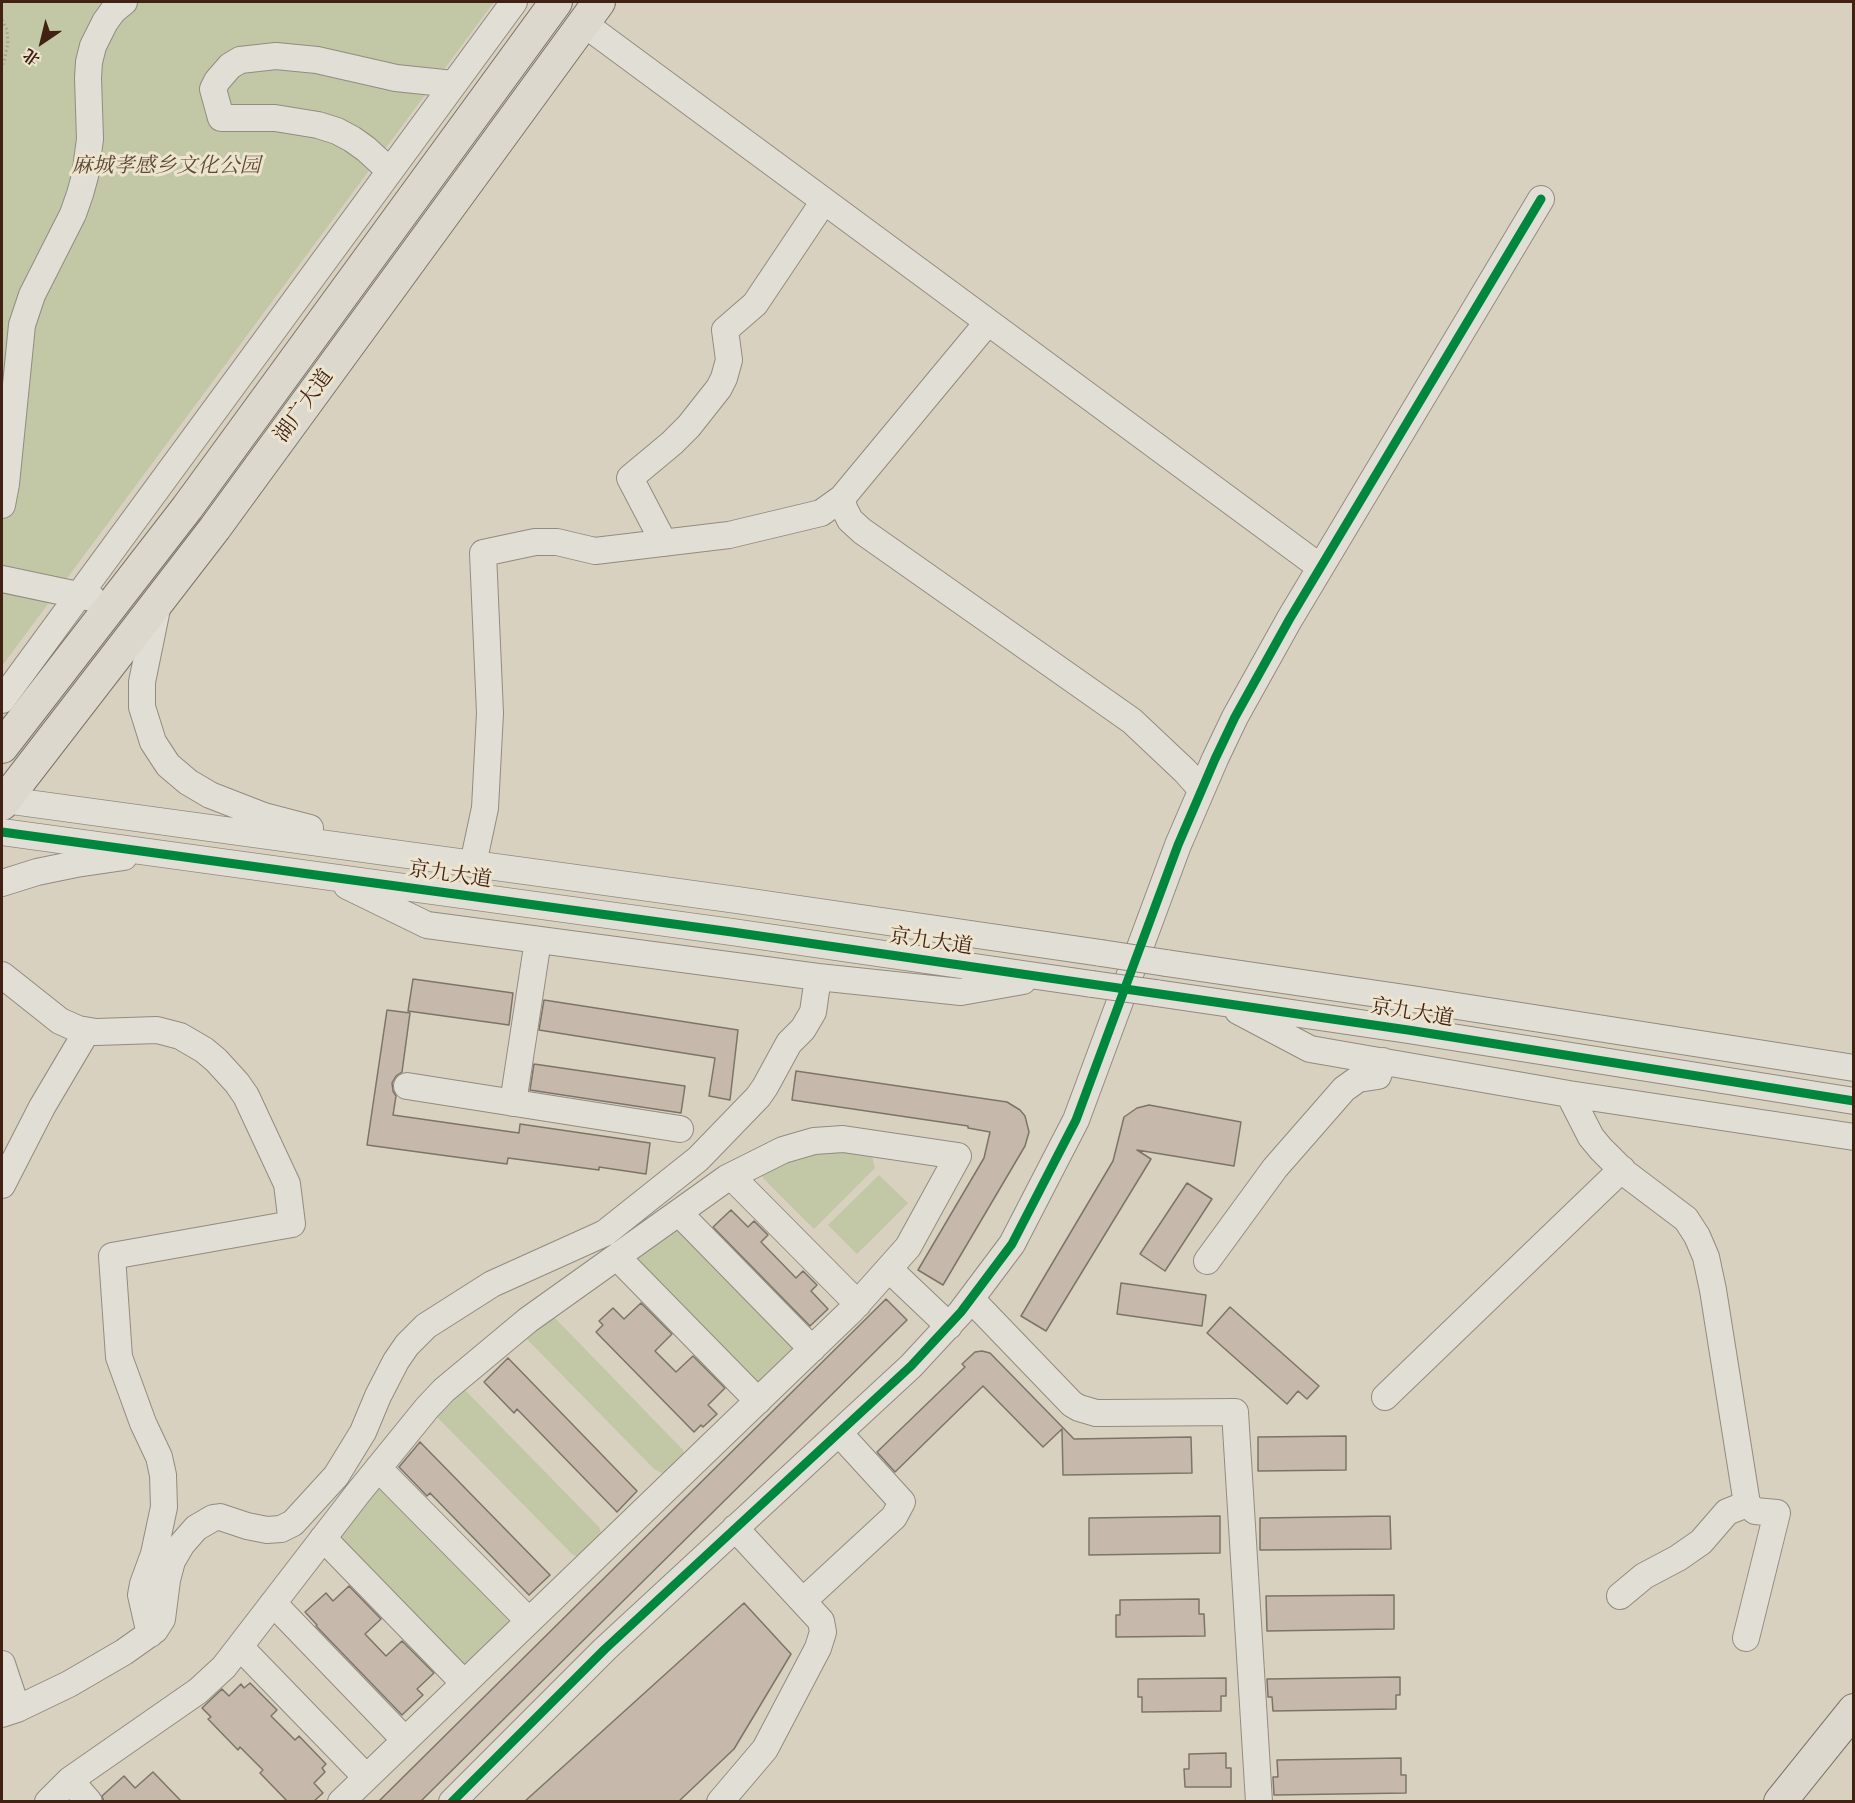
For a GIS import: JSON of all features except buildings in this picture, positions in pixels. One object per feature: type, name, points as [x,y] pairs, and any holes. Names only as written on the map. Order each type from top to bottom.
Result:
[{"type":"main road","name":"湖广大道","points":[[2,747],[187,508],[556,2]]},
{"type":"main road","name":"湖广大道","points":[[3,802],[215,528],[591,12]]},
{"type":"main road","points":[[1780,1802],[1854,1710]]},
{"type":"main road","points":[[1800,1802],[1854,1735]]},
{"type":"street","points":[[2,505],[22,325],[33,295],[81,194],[90,139],[89,62],[93,46],[105,22],[124,2]]},
{"type":"street","points":[[2,700],[514,2]]},
{"type":"street","points":[[591,12],[824,201],[1320,567]]},
{"type":"street","points":[[390,171],[352,139],[318,125],[275,118],[221,118],[213,89],[230,66],[240,60],[276,56],[317,60],[396,78],[453,84]]},
{"type":"street","points":[[452,1802],[605,1649],[911,1366],[949,1326],[1012,1244],[1076,1120],[1161,888],[1201,789],[1235,717],[1320,567],[1541,199]]},
{"type":"street","points":[[664,543],[630,478],[689,426],[719,388],[729,360],[725,330],[755,304],[824,201]]},
{"type":"street","points":[[473,864],[485,808],[490,713],[483,554],[536,542],[557,542],[596,552],[729,535],[821,513],[842,498],[988,322]]},
{"type":"street","points":[[842,498],[850,520],[862,531],[1132,720],[1201,789]]},
{"type":"street","points":[[2,579],[114,603]]},
{"type":"street","points":[[159,600],[142,682],[142,707],[153,742],[168,765],[188,782],[210,795],[264,816],[421,857]]},
{"type":"street","name":"京九大道","points":[[3,802],[749,902],[1401,997],[1854,1068]]},
{"type":"street","name":"京九大道","points":[[2,832],[732,932],[1156,993],[1408,1030],[1854,1101]]},
{"type":"street","points":[[2,883],[37,872],[76,864],[167,854]]},
{"type":"street","points":[[328,877],[427,925],[818,977],[961,992],[1045,977]]},
{"type":"street","points":[[513,1103],[538,940]]},
{"type":"street","points":[[2,975],[60,1021],[78,1029],[96,1032],[147,1030],[167,1032],[192,1042],[216,1060],[246,1096],[287,1184],[292,1224],[112,1257],[119,1357],[143,1423],[159,1457],[165,1491],[154,1554],[141,1595],[150,1634]]},
{"type":"street","points":[[2,1664],[9,1711],[69,1684],[150,1634],[162,1619],[172,1561],[182,1544],[196,1528],[213,1518],[220,1517],[267,1530],[281,1529],[293,1523],[336,1476],[363,1432],[378,1396],[407,1345],[426,1326],[492,1284],[604,1233],[698,1159],[765,1087],[789,1043],[803,1029],[813,1012],[818,977]]},
{"type":"street","points":[[1222,1003],[1310,1049],[1569,1094],[1854,1137]]},
{"type":"street","points":[[2,1185],[42,1107],[87,1031]]},
{"type":"street","points":[[1207,1261],[1275,1168],[1344,1089],[1358,1080],[1378,1076],[1383,1062]]},
{"type":"street","points":[[407,1086],[680,1129]]},
{"type":"street","points":[[1569,1094],[1591,1137],[1622,1169],[1686,1219],[1697,1236],[1706,1257],[1747,1504],[1755,1511],[1777,1513],[1746,1638]]},
{"type":"street","points":[[48,1802],[70,1780],[198,1692],[224,1667],[427,1408],[465,1370],[528,1320],[731,1176],[783,1150],[800,1144],[843,1138],[958,1156],[908,1247],[858,1304],[341,1802]]},
{"type":"street","points":[[1385,1397],[1622,1169]]},
{"type":"street","points":[[731,1176],[858,1304]]},
{"type":"street","points":[[679,1213],[812,1349]]},
{"type":"street","points":[[617,1257],[758,1401]]},
{"type":"street","points":[[889,1269],[949,1326]]},
{"type":"street","points":[[971,1299],[1072,1404],[1079,1408],[1096,1413],[1235,1412],[1259,1802]]},
{"type":"street","points":[[803,1601],[894,1517],[902,1502],[839,1433]]},
{"type":"street","points":[[378,1468],[529,1621]]},
{"type":"street","points":[[1620,1596],[1644,1576],[1678,1558],[1701,1542],[1727,1512],[1747,1504]]},
{"type":"street","points":[[720,1802],[765,1749],[823,1632],[821,1621],[735,1528]]},
{"type":"street","points":[[323,1538],[464,1683]]},
{"type":"street","points":[[273,1603],[405,1740]]},
{"type":"street","points":[[240,1647],[366,1777]]},
{"type":"street","points":[[70,1780],[89,1802]]},
{"type":"path","points":[[2,20],[7,30],[8,44],[2,66]]},
{"type":"green space","name":"麻城孝感乡文化公园","points":[[2,2],[494,2],[2,666]]},
{"type":"green space","points":[[832,1150],[871,1152],[875,1168],[814,1229],[759,1174],[786,1160]]},
{"type":"green space","points":[[879,1175],[908,1203],[857,1254],[828,1225]]},
{"type":"green space","points":[[673,1224],[798,1345],[754,1387],[632,1263],[632,1253]]},
{"type":"green space","points":[[553,1316],[683,1450],[684,1456],[665,1475],[654,1469],[523,1335]]},
{"type":"green space","points":[[463,1388],[599,1527],[602,1535],[578,1557],[572,1554],[435,1415]]},
{"type":"green space","points":[[377,1480],[515,1619],[461,1671],[333,1540]]},
{"type":"cycle path","points":[[452,1802],[605,1649],[911,1366],[961,1312],[1012,1244],[1076,1120],[1178,845],[1235,717],[1289,620],[1541,199]]},
{"type":"cycle path","points":[[2,832],[732,932],[1408,1030],[1854,1101]]}]
